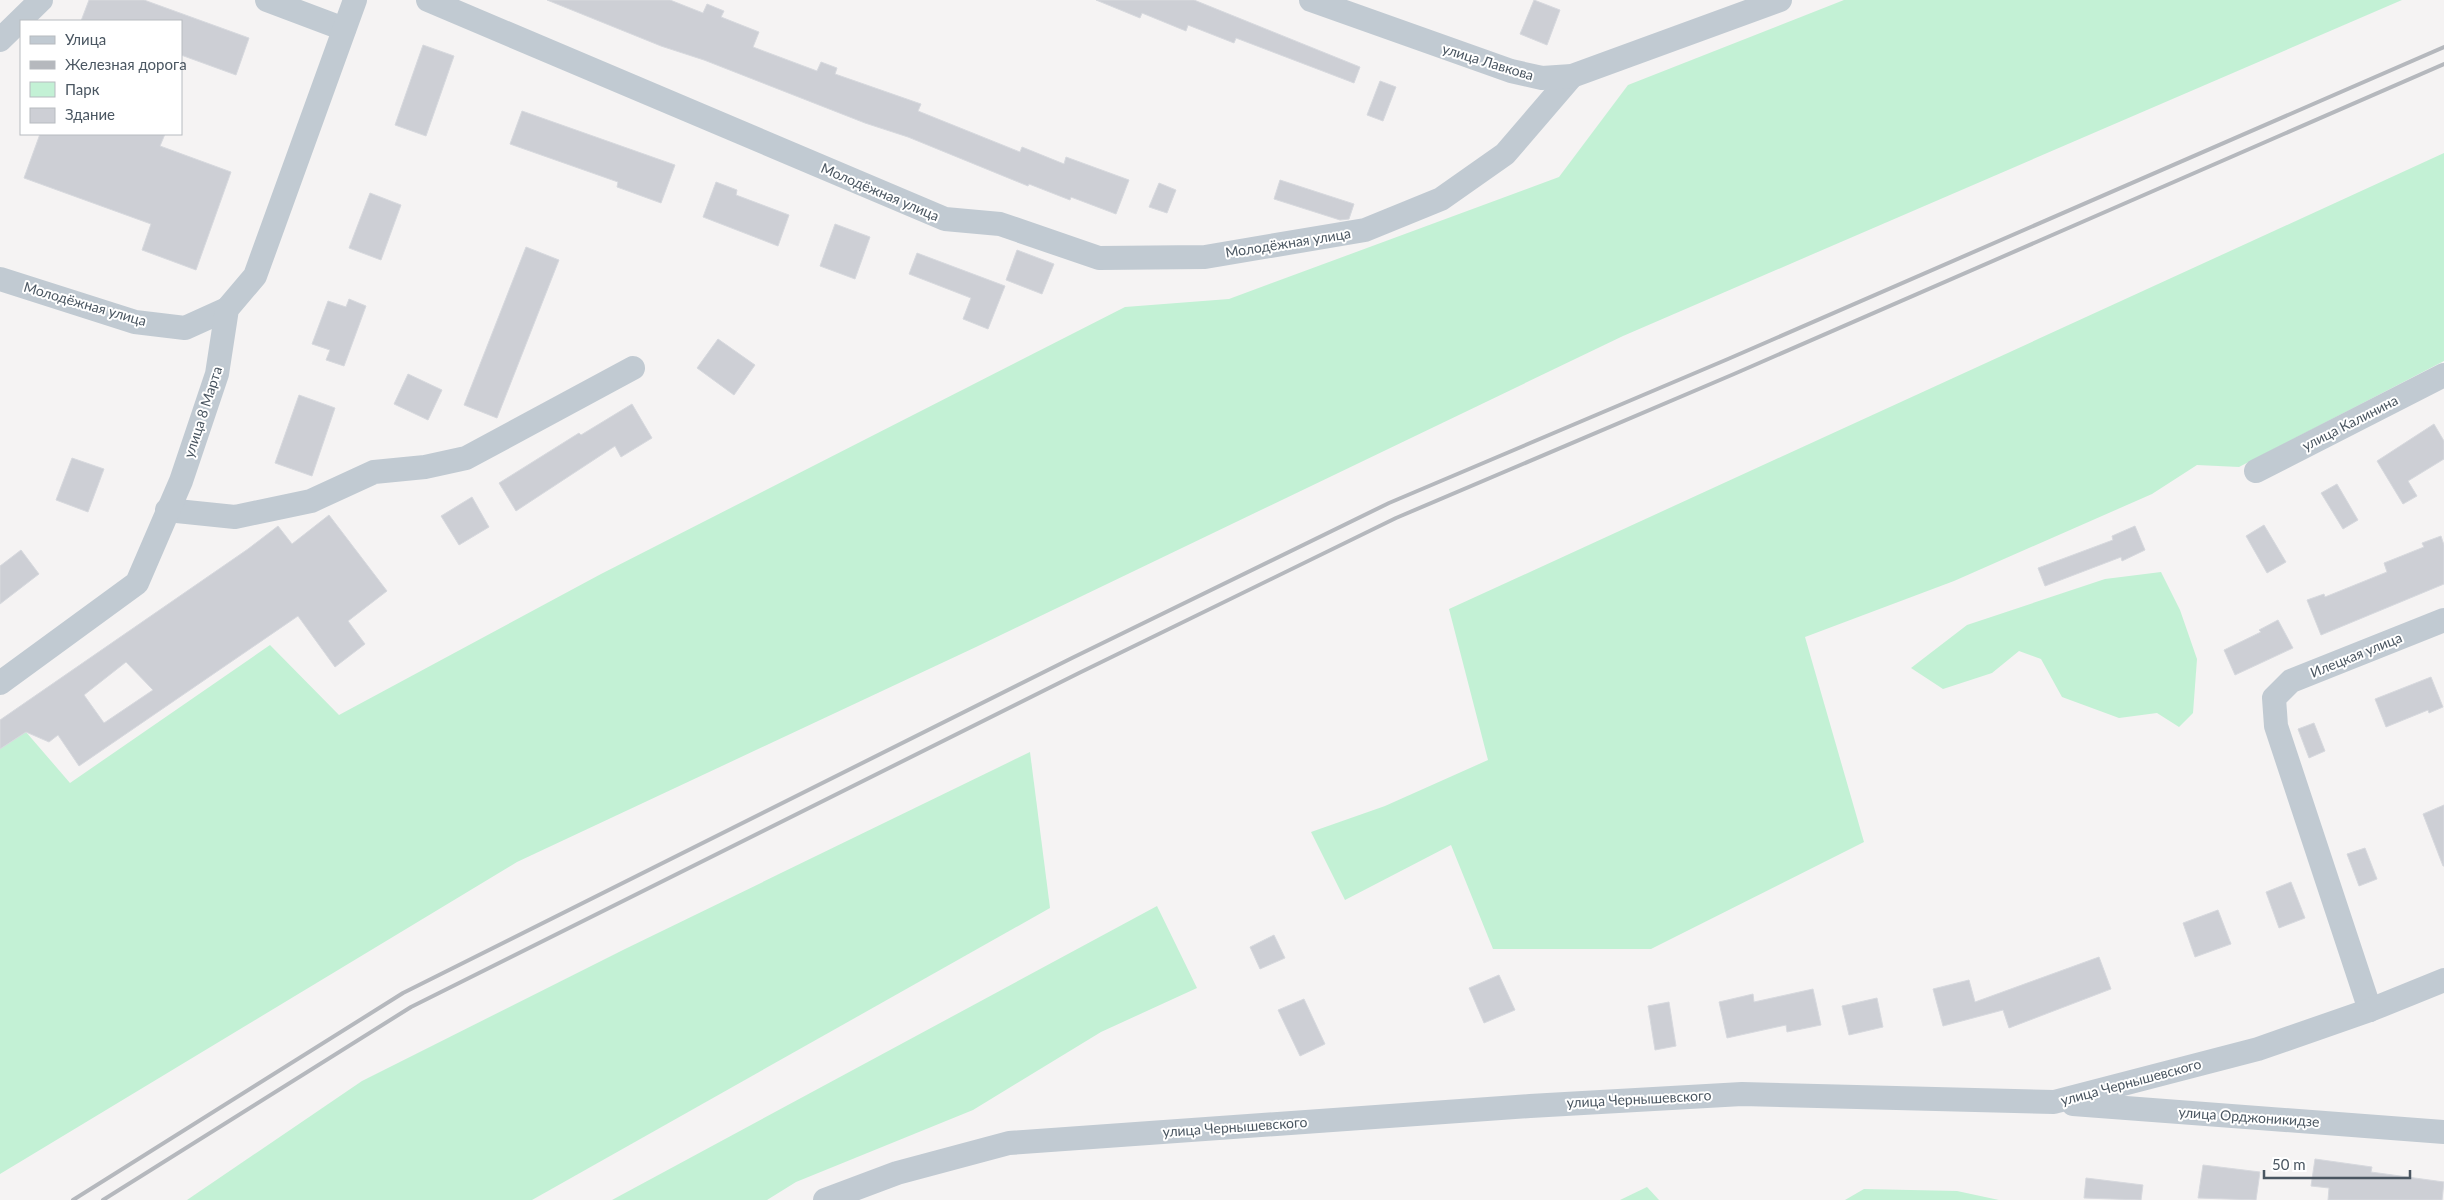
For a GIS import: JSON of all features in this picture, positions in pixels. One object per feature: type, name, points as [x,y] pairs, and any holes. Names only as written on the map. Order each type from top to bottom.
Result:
[{"type":"street","points":[[20,20],[41,0]]},
{"type":"street","points":[[267,0],[344,29]]},
{"type":"street","points":[[227,309],[256,276],[355,0]]},
{"type":"street","name":"Молодёжная улица","points":[[428,0],[944,219],[1000,224],[1099,258],[1205,257],[1365,230],[1441,199],[1505,154],[1572,76]]},
{"type":"street","name":"улица Лавкова","points":[[1311,0],[1510,71],[1542,78],[1572,76],[1780,0]]},
{"type":"street","points":[[0,40],[20,20]]},
{"type":"street","name":"Молодёжная улица","points":[[0,279],[136,322],[185,328],[227,309]]},
{"type":"street","name":"улица 8 Марта","points":[[0,683],[137,583],[167,510],[181,482],[217,374],[227,309]]},
{"type":"street","points":[[167,510],[236,517],[312,501],[374,472],[425,467],[466,458],[632,368]]},
{"type":"street","name":"улица Калинина","points":[[2256,471],[2444,376]]},
{"type":"street","name":"Илецкая улица","points":[[2370,1010],[2276,726],[2274,698],[2290,681],[2444,620]]},
{"type":"street","name":"улица Чернышевского","points":[[825,1200],[897,1173],[1009,1143],[1530,1106],[1742,1094],[2054,1102],[2258,1050],[2370,1010],[2444,980]]},
{"type":"street","name":"улица Орджоникидзе","points":[[2054,1102],[2444,1132]]},
{"type":"green space","points":[[1844,0],[2402,0],[1623,336],[976,647],[517,862],[0,1174],[0,749],[26,732],[70,783],[270,645],[339,715],[601,574],[1125,307],[1229,299],[1559,177],[1628,85]]},
{"type":"green space","points":[[2444,153],[2444,361],[2239,467],[2197,465],[2152,494],[1954,581],[1805,637],[1864,842],[1651,949],[1493,949],[1451,845],[1345,900],[1311,832],[1385,806],[1488,760],[1449,609]]},
{"type":"green space","points":[[2161,572],[2180,610],[2197,659],[2193,713],[2179,727],[2157,713],[2119,718],[2062,697],[2041,659],[2019,651],[1992,673],[1943,689],[1911,668],[1967,625],[2105,579]]},
{"type":"green space","points":[[1030,752],[1050,908],[532,1200],[187,1200],[362,1081],[625,949]]},
{"type":"green space","points":[[1157,906],[1197,988],[1101,1032],[973,1110],[796,1182],[767,1200],[612,1200]]},
{"type":"green space","points":[[1647,1187],[1659,1200],[1620,1200]]},
{"type":"green space","points":[[1864,1189],[1957,1191],[1999,1200],[1845,1200]]},
{"type":"building","points":[[89,0],[144,0],[249,38],[236,75],[182,55],[182,20],[81,20]]},
{"type":"building","points":[[547,0],[670,0],[703,13],[707,4],[724,11],[721,17],[759,32],[753,47],[817,71],[821,62],[837,68],[835,74],[921,104],[918,111],[1020,152],[1022,147],[1064,164],[1066,157],[1129,180],[1116,214],[1071,197],[1070,200],[1029,184],[1028,186],[908,137],[865,123],[704,60],[661,46]]},
{"type":"building","points":[[1096,0],[1194,0],[1360,67],[1354,83],[1236,38],[1234,43],[1188,25],[1186,31],[1142,13],[1140,18]]},
{"type":"building","points":[[1534,0],[1560,10],[1547,45],[1520,34]]},
{"type":"building","points":[[423,45],[454,56],[426,136],[395,125]]},
{"type":"building","points":[[1380,81],[1396,87],[1383,121],[1367,115]]},
{"type":"building","points":[[522,111],[675,165],[661,203],[617,187],[618,182],[510,144]]},
{"type":"building","points":[[40,135],[165,135],[160,146],[231,172],[196,270],[142,250],[151,224],[24,178]]},
{"type":"building","points":[[1280,180],[1354,204],[1349,219],[1340,220],[1274,199]]},
{"type":"building","points":[[716,182],[737,190],[736,195],[789,215],[778,246],[703,217]]},
{"type":"building","points":[[1159,183],[1176,190],[1167,213],[1149,207]]},
{"type":"building","points":[[370,193],[401,205],[381,260],[349,248]]},
{"type":"building","points":[[835,224],[870,237],[855,279],[820,266]]},
{"type":"building","points":[[526,247],[559,260],[497,418],[464,405]]},
{"type":"building","points":[[1017,250],[1054,264],[1042,294],[1006,280]]},
{"type":"building","points":[[917,253],[1005,286],[988,329],[963,319],[971,298],[909,274]]},
{"type":"building","points":[[349,299],[366,306],[344,366],[326,360],[330,350],[312,344],[328,301],[346,307]]},
{"type":"building","points":[[718,339],[755,365],[734,395],[697,368]]},
{"type":"building","points":[[408,374],[442,390],[428,420],[394,404]]},
{"type":"building","points":[[299,395],[335,408],[312,476],[275,463]]},
{"type":"building","points":[[632,404],[652,438],[621,457],[615,446],[516,511],[499,483],[579,433],[581,435]]},
{"type":"building","points":[[2434,424],[2444,441],[2444,459],[2408,481],[2417,496],[2403,504],[2377,461]]},
{"type":"building","points":[[72,458],[104,469],[88,512],[56,500]]},
{"type":"building","points":[[2337,484],[2358,520],[2343,529],[2321,493]]},
{"type":"building","points":[[472,497],[489,527],[459,545],[441,516]]},
{"type":"building","points":[[329,515],[387,591],[348,621],[365,644],[335,667],[298,616],[79,766],[58,735],[49,742],[26,732],[0,749],[0,720],[248,549],[278,526],[292,544]],"holes":[[[126,662],[153,690],[104,723],[84,695]]]},
{"type":"building","points":[[2264,525],[2286,562],[2267,573],[2246,536]]},
{"type":"building","points":[[2135,526],[2145,550],[2122,561],[2121,557],[2045,586],[2038,568],[2113,540],[2112,536]]},
{"type":"building","points":[[2441,536],[2444,545],[2444,584],[2321,635],[2307,600],[2324,594],[2325,597],[2387,572],[2384,563],[2424,547],[2422,543]]},
{"type":"building","points":[[21,550],[39,574],[0,604],[0,566]]},
{"type":"building","points":[[2278,620],[2293,648],[2235,675],[2224,650],[2261,632],[2259,630]]},
{"type":"building","points":[[2431,677],[2443,707],[2429,713],[2428,710],[2386,727],[2375,699]]},
{"type":"building","points":[[2314,723],[2325,751],[2309,758],[2298,729]]},
{"type":"building","points":[[2444,805],[2444,866],[2443,866],[2423,814]]},
{"type":"building","points":[[2365,848],[2377,879],[2359,886],[2347,854]]},
{"type":"building","points":[[2291,882],[2305,918],[2279,928],[2266,892]]},
{"type":"building","points":[[2218,910],[2231,944],[2195,957],[2183,923]]},
{"type":"building","points":[[1274,935],[1285,958],[1260,969],[1250,947]]},
{"type":"building","points":[[2099,957],[2111,989],[2009,1028],[2003,1010],[1943,1026],[1933,989],[1969,980],[1975,1002]]},
{"type":"building","points":[[1499,975],[1515,1010],[1484,1023],[1469,988]]},
{"type":"building","points":[[1813,989],[1821,1025],[1787,1032],[1786,1025],[1727,1038],[1719,1002],[1753,994],[1754,1002]]},
{"type":"building","points":[[1877,998],[1883,1027],[1849,1035],[1842,1006]]},
{"type":"building","points":[[1304,999],[1325,1044],[1300,1056],[1278,1010]]},
{"type":"building","points":[[1669,1002],[1676,1046],[1655,1050],[1648,1006]]},
{"type":"building","points":[[2315,1159],[2372,1167],[2371,1172],[2444,1182],[2442,1200],[2328,1200],[2329,1188],[2311,1186]]},
{"type":"building","points":[[2203,1165],[2260,1172],[2256,1200],[2198,1198]]},
{"type":"building","points":[[2086,1178],[2143,1185],[2141,1200],[2084,1198]]},
{"type":"railway","points":[[73,1200],[403,993],[1072,658],[1389,503],[1728,359],[2444,47]]},
{"type":"railway","points":[[103,1200],[411,1007],[1079,673],[1396,518],[1734,374],[2444,64]]}]
